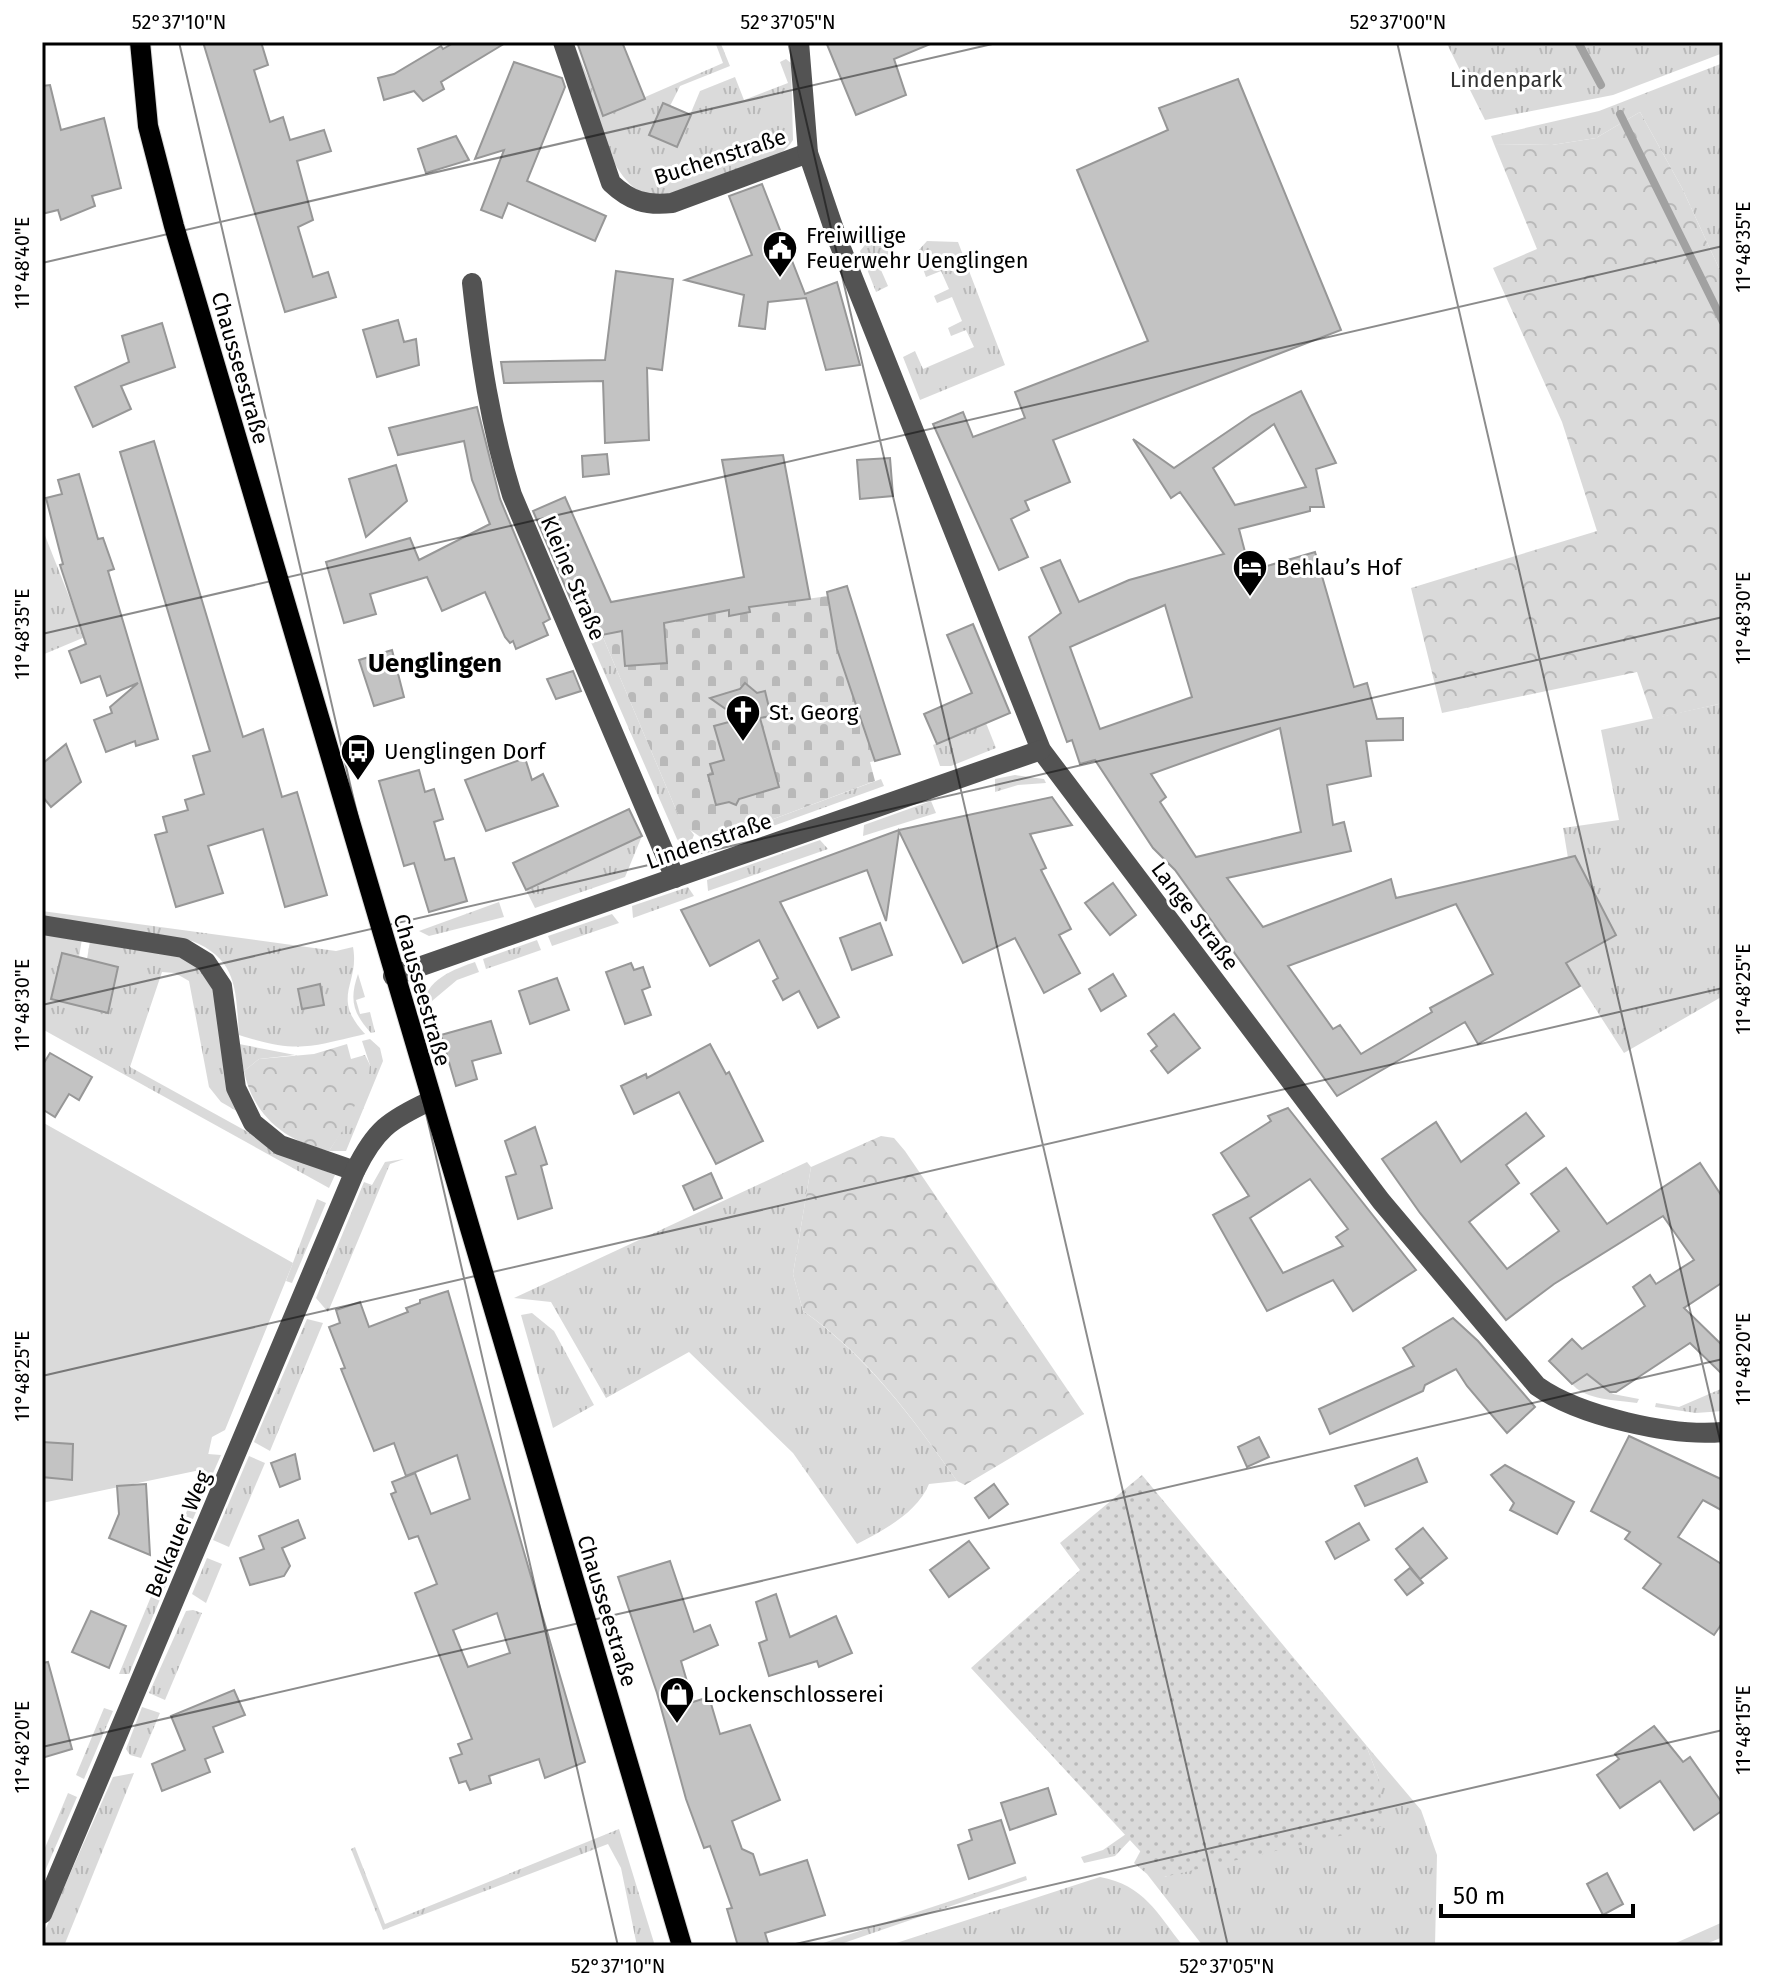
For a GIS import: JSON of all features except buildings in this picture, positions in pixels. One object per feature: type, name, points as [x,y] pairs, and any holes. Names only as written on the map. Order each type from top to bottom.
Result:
[{"type":"main road","name":"Chausseestraße","points":[[140,42],[143,97],[157,166],[393,976],[682,1946]]},
{"type":"street","name":"Buchenstraße","points":[[563,42],[611,183],[626,197],[649,205],[672,203],[808,153]]},
{"type":"street","name":"Lange Straße","points":[[799,42],[808,153],[837,238],[1041,750],[1381,1201],[1537,1386],[1559,1402],[1586,1412],[1700,1435],[1723,1432]]},
{"type":"street","name":"Kleine Straße","points":[[472,283],[486,396],[495,441],[512,495],[675,878]]},
{"type":"street","name":"Lindenstraße","points":[[393,976],[1041,750]]},
{"type":"street","points":[[42,925],[183,948],[206,962],[222,986],[236,1088],[253,1123],[280,1145],[355,1171]]},
{"type":"street","name":"Belkauer Weg","points":[[42,1914],[355,1171],[371,1138],[395,1117],[430,1101]]},
{"type":"green space","points":[[573,42],[604,115],[723,63],[715,42],[724,42],[721,44],[730,66],[680,86],[670,106],[663,104],[649,135],[677,146],[700,91],[735,77],[744,100],[788,83],[780,62],[786,59],[791,63],[793,140],[772,158],[681,194],[655,197],[638,191],[623,176],[600,132]]},
{"type":"green space","name":"Lindenpark","points":[[1446,42],[1723,42],[1723,53],[1613,95],[1485,120]]},
{"type":"green space","points":[[1723,63],[1723,277],[1682,188],[1640,112],[1596,138],[1552,145],[1494,144],[1491,136],[1599,111]]},
{"type":"green space","points":[[1640,112],[1682,188],[1723,277],[1723,703],[1653,719],[1637,672],[1442,713],[1411,588],[1597,531],[1562,422],[1493,268],[1537,249],[1494,144],[1552,145],[1596,138]]},
{"type":"green space","points":[[927,241],[958,242],[1005,365],[920,400],[903,357],[915,351],[923,369],[974,347],[966,330],[951,336],[948,328],[962,321],[952,297],[937,303],[934,296],[949,289],[941,271],[926,277],[917,252]]},
{"type":"green space","points":[[878,243],[889,248],[892,254],[877,261],[888,286],[876,292],[860,251],[865,245]]},
{"type":"green space","points":[[42,534],[85,637],[42,655]]},
{"type":"green space","points":[[828,596],[837,649],[875,761],[870,762],[875,781],[709,843],[686,827],[677,812],[602,635],[729,610],[729,615],[750,612],[749,607]]},
{"type":"green space","points":[[602,635],[677,812],[694,835],[687,852],[677,839],[590,640]]},
{"type":"green space","points":[[1723,703],[1723,996],[1624,1053],[1566,963],[1616,935],[1575,856],[1568,858],[1563,828],[1619,820],[1601,730]]},
{"type":"green space","points":[[986,723],[996,748],[951,766],[940,766],[933,745]]},
{"type":"green space","points":[[1015,775],[1044,779],[1046,783],[1018,785],[995,792],[995,779]]},
{"type":"green space","points":[[881,779],[884,786],[723,844],[709,843]]},
{"type":"green space","points":[[931,801],[936,813],[863,836],[864,825]]},
{"type":"green space","points":[[642,836],[625,877],[535,908],[526,890]]},
{"type":"green space","points":[[820,840],[828,849],[708,891],[707,880]]},
{"type":"green space","points":[[688,887],[694,896],[633,918],[632,906]]},
{"type":"green space","points":[[499,902],[504,917],[429,936],[419,931]]},
{"type":"green space","points":[[42,911],[336,951],[353,947],[349,1010],[365,1034],[302,1046],[275,1044],[239,1035],[232,979],[218,957],[207,948],[192,941],[42,920]]},
{"type":"green space","points":[[612,914],[619,923],[552,946],[548,936]]},
{"type":"green space","points":[[42,933],[82,939],[79,957],[62,953],[51,999],[107,1013],[118,967],[87,959],[90,941],[174,954],[199,965],[208,974],[222,1010],[240,1113],[221,1102],[209,1087],[189,981],[175,973],[162,972],[130,1067],[257,1137],[273,1150],[335,1175],[329,1188],[42,1029]]},
{"type":"green space","points":[[537,940],[541,950],[486,969],[483,959]]},
{"type":"green space","points":[[475,962],[479,972],[457,980],[426,1006],[429,989],[435,983],[450,972]]},
{"type":"green space","points":[[358,974],[365,997],[356,1000],[360,1014],[370,1012],[375,1032],[371,1033],[365,1026],[354,1006]]},
{"type":"green space","points":[[370,1039],[380,1048],[383,1061],[346,1151],[329,1151],[344,1127],[370,1065],[362,1041]]},
{"type":"green space","points":[[239,1044],[295,1055],[259,1059],[244,1071]]},
{"type":"green space","points":[[347,1044],[351,1059],[365,1055],[370,1065],[369,1074],[345,1127],[329,1151],[286,1134],[255,1101],[244,1071],[259,1059],[314,1054]]},
{"type":"green space","points":[[42,1122],[293,1263],[225,1430],[212,1437],[205,1469],[42,1503]]},
{"type":"green space","points":[[881,1136],[894,1138],[905,1151],[1084,1414],[965,1485],[957,1481],[888,1389],[848,1348],[803,1311],[793,1274],[811,1167]]},
{"type":"green space","points":[[404,1159],[390,1164],[328,1312],[316,1298],[364,1182],[372,1185],[385,1162]]},
{"type":"green space","points":[[807,1162],[811,1167],[793,1274],[803,1311],[868,1368],[905,1411],[957,1481],[929,1484],[908,1512],[857,1544],[793,1453],[689,1352],[606,1398],[551,1302],[514,1298]]},
{"type":"green space","points":[[317,1199],[326,1203],[292,1283],[286,1281]]},
{"type":"green space","points":[[532,1313],[554,1331],[594,1405],[553,1428],[521,1315]]},
{"type":"green space","points":[[307,1319],[323,1323],[270,1451],[254,1442]]},
{"type":"green space","points":[[1587,1374],[1613,1394],[1639,1399],[1637,1403],[1593,1396],[1572,1384]]},
{"type":"green space","points":[[1723,1388],[1723,1411],[1696,1413],[1655,1407],[1656,1403],[1679,1407]]},
{"type":"green space","points":[[208,1454],[221,1455],[193,1519],[185,1516]]},
{"type":"green space","points":[[249,1456],[265,1463],[229,1547],[213,1540]]},
{"type":"green space","points":[[1142,1475],[1366,1745],[1379,1779],[1383,1826],[1164,1877],[971,1668],[1080,1570],[1060,1543]]},
{"type":"green space","points":[[207,1558],[222,1564],[206,1603],[192,1594]]},
{"type":"green space","points":[[157,1582],[166,1585],[129,1674],[119,1674]]},
{"type":"green space","points":[[186,1611],[202,1613],[165,1700],[149,1693]]},
{"type":"green space","points":[[142,1707],[160,1713],[141,1758],[130,1755],[126,1749]]},
{"type":"green space","points":[[104,1708],[113,1711],[84,1779],[76,1775]]},
{"type":"green space","points":[[1366,1745],[1421,1810],[1437,1855],[1435,1946],[1203,1946],[1147,1874],[1134,1863],[1141,1850],[1165,1877],[1379,1779]]},
{"type":"green space","points":[[134,1773],[64,1946],[42,1946],[42,1937],[113,1777]]},
{"type":"green space","points":[[68,1793],[77,1797],[42,1878],[42,1855]]},
{"type":"green space","points":[[619,1829],[655,1946],[637,1946],[621,1868],[608,1844],[383,1930],[351,1849],[355,1847],[385,1924]]},
{"type":"green space","points":[[1126,1834],[1131,1839],[1115,1856],[1084,1863],[1081,1857],[1103,1850]]},
{"type":"green space","points":[[1026,1876],[1027,1880],[835,1946],[814,1946]]},
{"type":"green space","points":[[1100,1877],[1139,1894],[1183,1946],[887,1946]]},
{"type":"green space","points":[[1723,1922],[1723,1937],[1701,1946],[1669,1946]]},
{"type":"waterway","points":[[1578,42],[1601,85]]},
{"type":"waterway","points":[[1620,114],[1723,322]]},
{"type":"place","name":"Freiwillige Feuerwehr Uenglingen","points":[[780,279]]},
{"type":"place","name":"Behlau’s Hof","points":[[1250,598]]},
{"type":"place","name":"St. Georg","points":[[743,743]]},
{"type":"place","name":"Uenglingen Dorf","points":[[358,782]]},
{"type":"place","name":"Lockenschlosserei","points":[[677,1725]]},
{"type":"district","name":"Uenglingen","points":[[435,663]]}]
